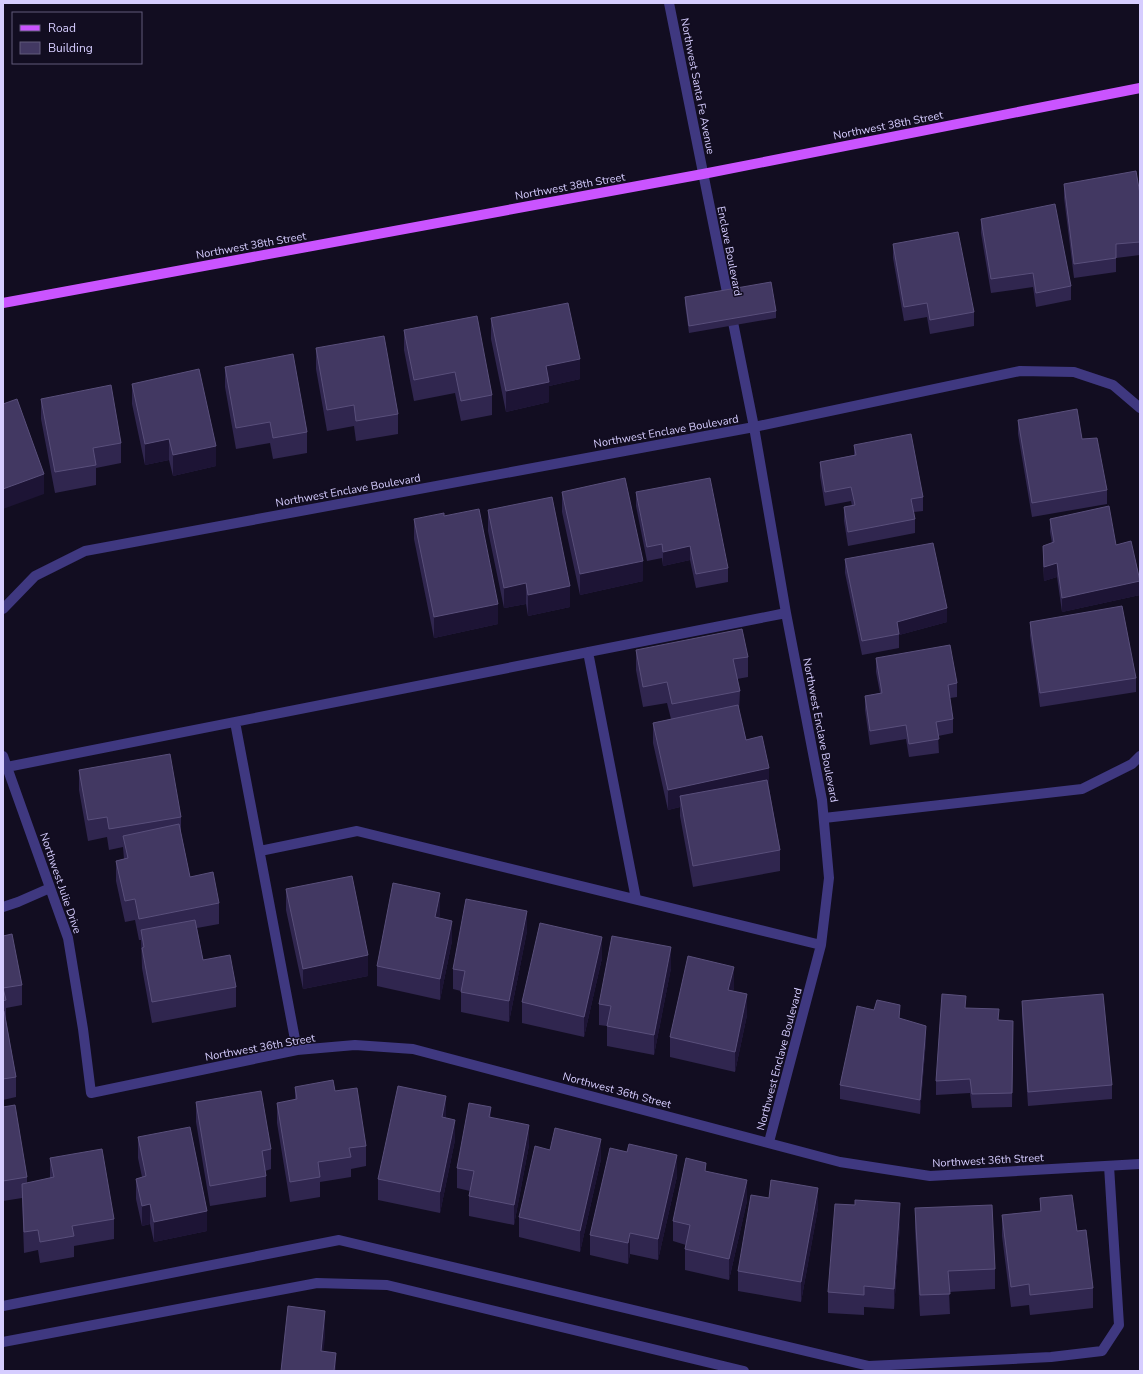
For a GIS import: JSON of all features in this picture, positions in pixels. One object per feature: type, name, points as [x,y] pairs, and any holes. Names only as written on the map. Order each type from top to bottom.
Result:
[{"type":"main road","name":"Northwest 38th Street","points":[[3,303],[703,174],[1140,88]]},
{"type":"street","name":"Northwest Santa Fe Avenue","points":[[669,3],[703,174]]},
{"type":"street","name":"Enclave Boulevard","points":[[703,174],[754,427]]},
{"type":"street","points":[[754,427],[1020,371],[1074,372],[1112,385],[1140,408]]},
{"type":"street","name":"Northwest Enclave Boulevard","points":[[3,609],[35,576],[85,551],[754,427],[786,613],[822,800],[829,878],[821,945],[769,1142]]},
{"type":"street","points":[[7,768],[786,613]]},
{"type":"street","points":[[588,652],[636,899]]},
{"type":"street","points":[[235,722],[297,1050]]},
{"type":"street","name":"Northwest Julie Drive","points":[[3,756],[68,938],[83,1030],[90,1093]]},
{"type":"street","points":[[824,818],[1082,789],[1132,764],[1140,756]]},
{"type":"street","points":[[260,851],[357,831],[821,945]]},
{"type":"street","points":[[3,907],[50,888]]},
{"type":"street","name":"Northwest 36th Street","points":[[90,1093],[297,1050],[355,1045],[413,1049],[840,1162],[930,1176],[1140,1164]]},
{"type":"street","points":[[3,1306],[338,1240],[868,1366],[1051,1357],[1102,1351],[1118,1325],[1109,1166]]},
{"type":"street","points":[[3,1342],[317,1283],[387,1285],[744,1371]]},
{"type":"building","points":[[1136,171],[1140,194],[1140,242],[1116,244],[1116,258],[1074,264],[1064,184]]},
{"type":"building","points":[[1055,204],[1071,286],[1036,293],[1033,273],[991,279],[981,219]]},
{"type":"building","points":[[958,232],[974,312],[930,320],[927,303],[904,307],[893,244]]},
{"type":"building","points":[[771,282],[776,311],[689,326],[685,297]]},
{"type":"building","points":[[568,303],[580,359],[546,366],[549,382],[506,391],[491,318]]},
{"type":"building","points":[[477,316],[492,395],[461,401],[455,372],[414,380],[404,330]]},
{"type":"building","points":[[384,336],[398,414],[356,421],[354,405],[327,410],[316,348]]},
{"type":"building","points":[[293,354],[307,432],[273,438],[270,422],[236,428],[225,367]]},
{"type":"building","points":[[199,369],[216,446],[173,455],[169,439],[145,444],[132,384]]},
{"type":"building","points":[[111,385],[121,443],[93,448],[96,465],[55,472],[41,399]]},
{"type":"building","points":[[17,399],[44,474],[3,489],[3,404]]},
{"type":"building","points":[[1077,409],[1082,439],[1097,438],[1107,490],[1032,503],[1018,420]]},
{"type":"building","points":[[911,434],[923,497],[911,499],[915,519],[848,532],[844,507],[855,505],[851,487],[825,492],[820,462],[856,455],[854,445]]},
{"type":"building","points":[[625,478],[643,561],[580,574],[562,492]]},
{"type":"building","points":[[710,478],[728,568],[696,574],[690,546],[663,552],[662,544],[647,547],[636,492]]},
{"type":"building","points":[[552,497],[570,586],[528,595],[526,583],[504,588],[488,510]]},
{"type":"building","points":[[1109,506],[1116,545],[1131,541],[1140,581],[1062,598],[1057,563],[1044,567],[1043,546],[1054,542],[1050,519]]},
{"type":"building","points":[[479,509],[498,604],[434,617],[414,519],[444,513],[444,516]]},
{"type":"building","points":[[933,543],[947,608],[897,622],[899,634],[862,641],[845,559]]},
{"type":"building","points":[[1122,606],[1136,678],[1040,693],[1030,622]]},
{"type":"building","points":[[742,629],[748,657],[733,659],[740,691],[672,704],[667,682],[643,687],[636,650]]},
{"type":"building","points":[[950,645],[957,683],[948,685],[953,719],[936,722],[939,739],[909,744],[906,725],[870,731],[865,696],[882,693],[876,658]]},
{"type":"building","points":[[738,705],[746,740],[762,736],[769,768],[668,790],[653,723]]},
{"type":"building","points":[[170,754],[181,817],[109,829],[107,817],[88,820],[79,770]]},
{"type":"building","points":[[767,780],[780,850],[693,866],[680,796]]},
{"type":"building","points":[[179,824],[190,877],[213,872],[219,903],[139,919],[135,899],[125,901],[116,861],[128,858],[123,836]]},
{"type":"building","points":[[352,876],[368,955],[303,969],[286,889]]},
{"type":"building","points":[[393,883],[440,893],[435,917],[452,921],[440,979],[377,966]]},
{"type":"building","points":[[466,899],[527,911],[509,1001],[461,992],[465,971],[453,969]]},
{"type":"building","points":[[195,920],[203,960],[230,955],[236,987],[152,1002],[142,948],[144,947],[141,930]]},
{"type":"building","points":[[540,923],[602,937],[584,1017],[522,1002]]},
{"type":"building","points":[[12,934],[22,985],[3,988],[3,936]]},
{"type":"building","points":[[612,936],[671,947],[654,1035],[607,1026],[611,1006],[599,1004]]},
{"type":"building","points":[[688,956],[734,967],[728,990],[747,994],[735,1052],[670,1037]]},
{"type":"building","points":[[3,988],[6,1000],[3,1001]]},
{"type":"building","points":[[942,994],[966,996],[965,1008],[999,1009],[998,1020],[1013,1021],[1012,1093],[972,1094],[970,1079],[936,1081]]},
{"type":"building","points":[[1103,994],[1112,1085],[1028,1092],[1022,1001]]},
{"type":"building","points":[[877,1000],[900,1005],[899,1018],[926,1026],[920,1100],[840,1085],[857,1006],[874,1010]]},
{"type":"building","points":[[3,1011],[16,1077],[3,1079]]},
{"type":"building","points":[[333,1080],[335,1091],[357,1088],[366,1146],[349,1148],[351,1157],[318,1162],[320,1177],[290,1182],[277,1103],[297,1099],[295,1087]]},
{"type":"building","points":[[398,1086],[446,1096],[442,1117],[455,1120],[440,1192],[378,1179]]},
{"type":"building","points":[[261,1091],[271,1149],[262,1151],[266,1176],[210,1186],[196,1102]]},
{"type":"building","points":[[469,1103],[491,1107],[489,1117],[529,1125],[514,1205],[469,1196],[474,1171],[457,1168]]},
{"type":"building","points":[[15,1105],[27,1177],[3,1181],[3,1107]]},
{"type":"building","points":[[190,1127],[207,1211],[154,1222],[150,1204],[142,1206],[136,1179],[146,1176],[138,1137]]},
{"type":"building","points":[[555,1128],[601,1139],[580,1231],[519,1217],[535,1146],[550,1150]]},
{"type":"building","points":[[629,1144],[677,1155],[658,1239],[630,1233],[628,1243],[590,1235],[610,1148],[627,1152]]},
{"type":"building","points":[[102,1149],[114,1219],[72,1226],[74,1236],[40,1242],[38,1230],[24,1232],[22,1184],[54,1177],[50,1158]]},
{"type":"building","points":[[686,1158],[706,1163],[705,1171],[747,1180],[729,1259],[685,1249],[690,1225],[673,1221]]},
{"type":"building","points":[[771,1180],[818,1188],[801,1282],[738,1271],[751,1195],[769,1198]]},
{"type":"building","points":[[1072,1195],[1077,1231],[1086,1230],[1093,1288],[1030,1295],[1029,1284],[1011,1287],[1002,1215],[1041,1211],[1040,1198]]},
{"type":"building","points":[[855,1200],[900,1203],[894,1289],[864,1286],[864,1295],[828,1292],[835,1204],[855,1205]]},
{"type":"building","points":[[992,1205],[995,1269],[948,1271],[950,1294],[920,1295],[915,1208]]},
{"type":"building","points":[[288,1306],[325,1311],[321,1351],[336,1353],[334,1371],[281,1371]]}]
